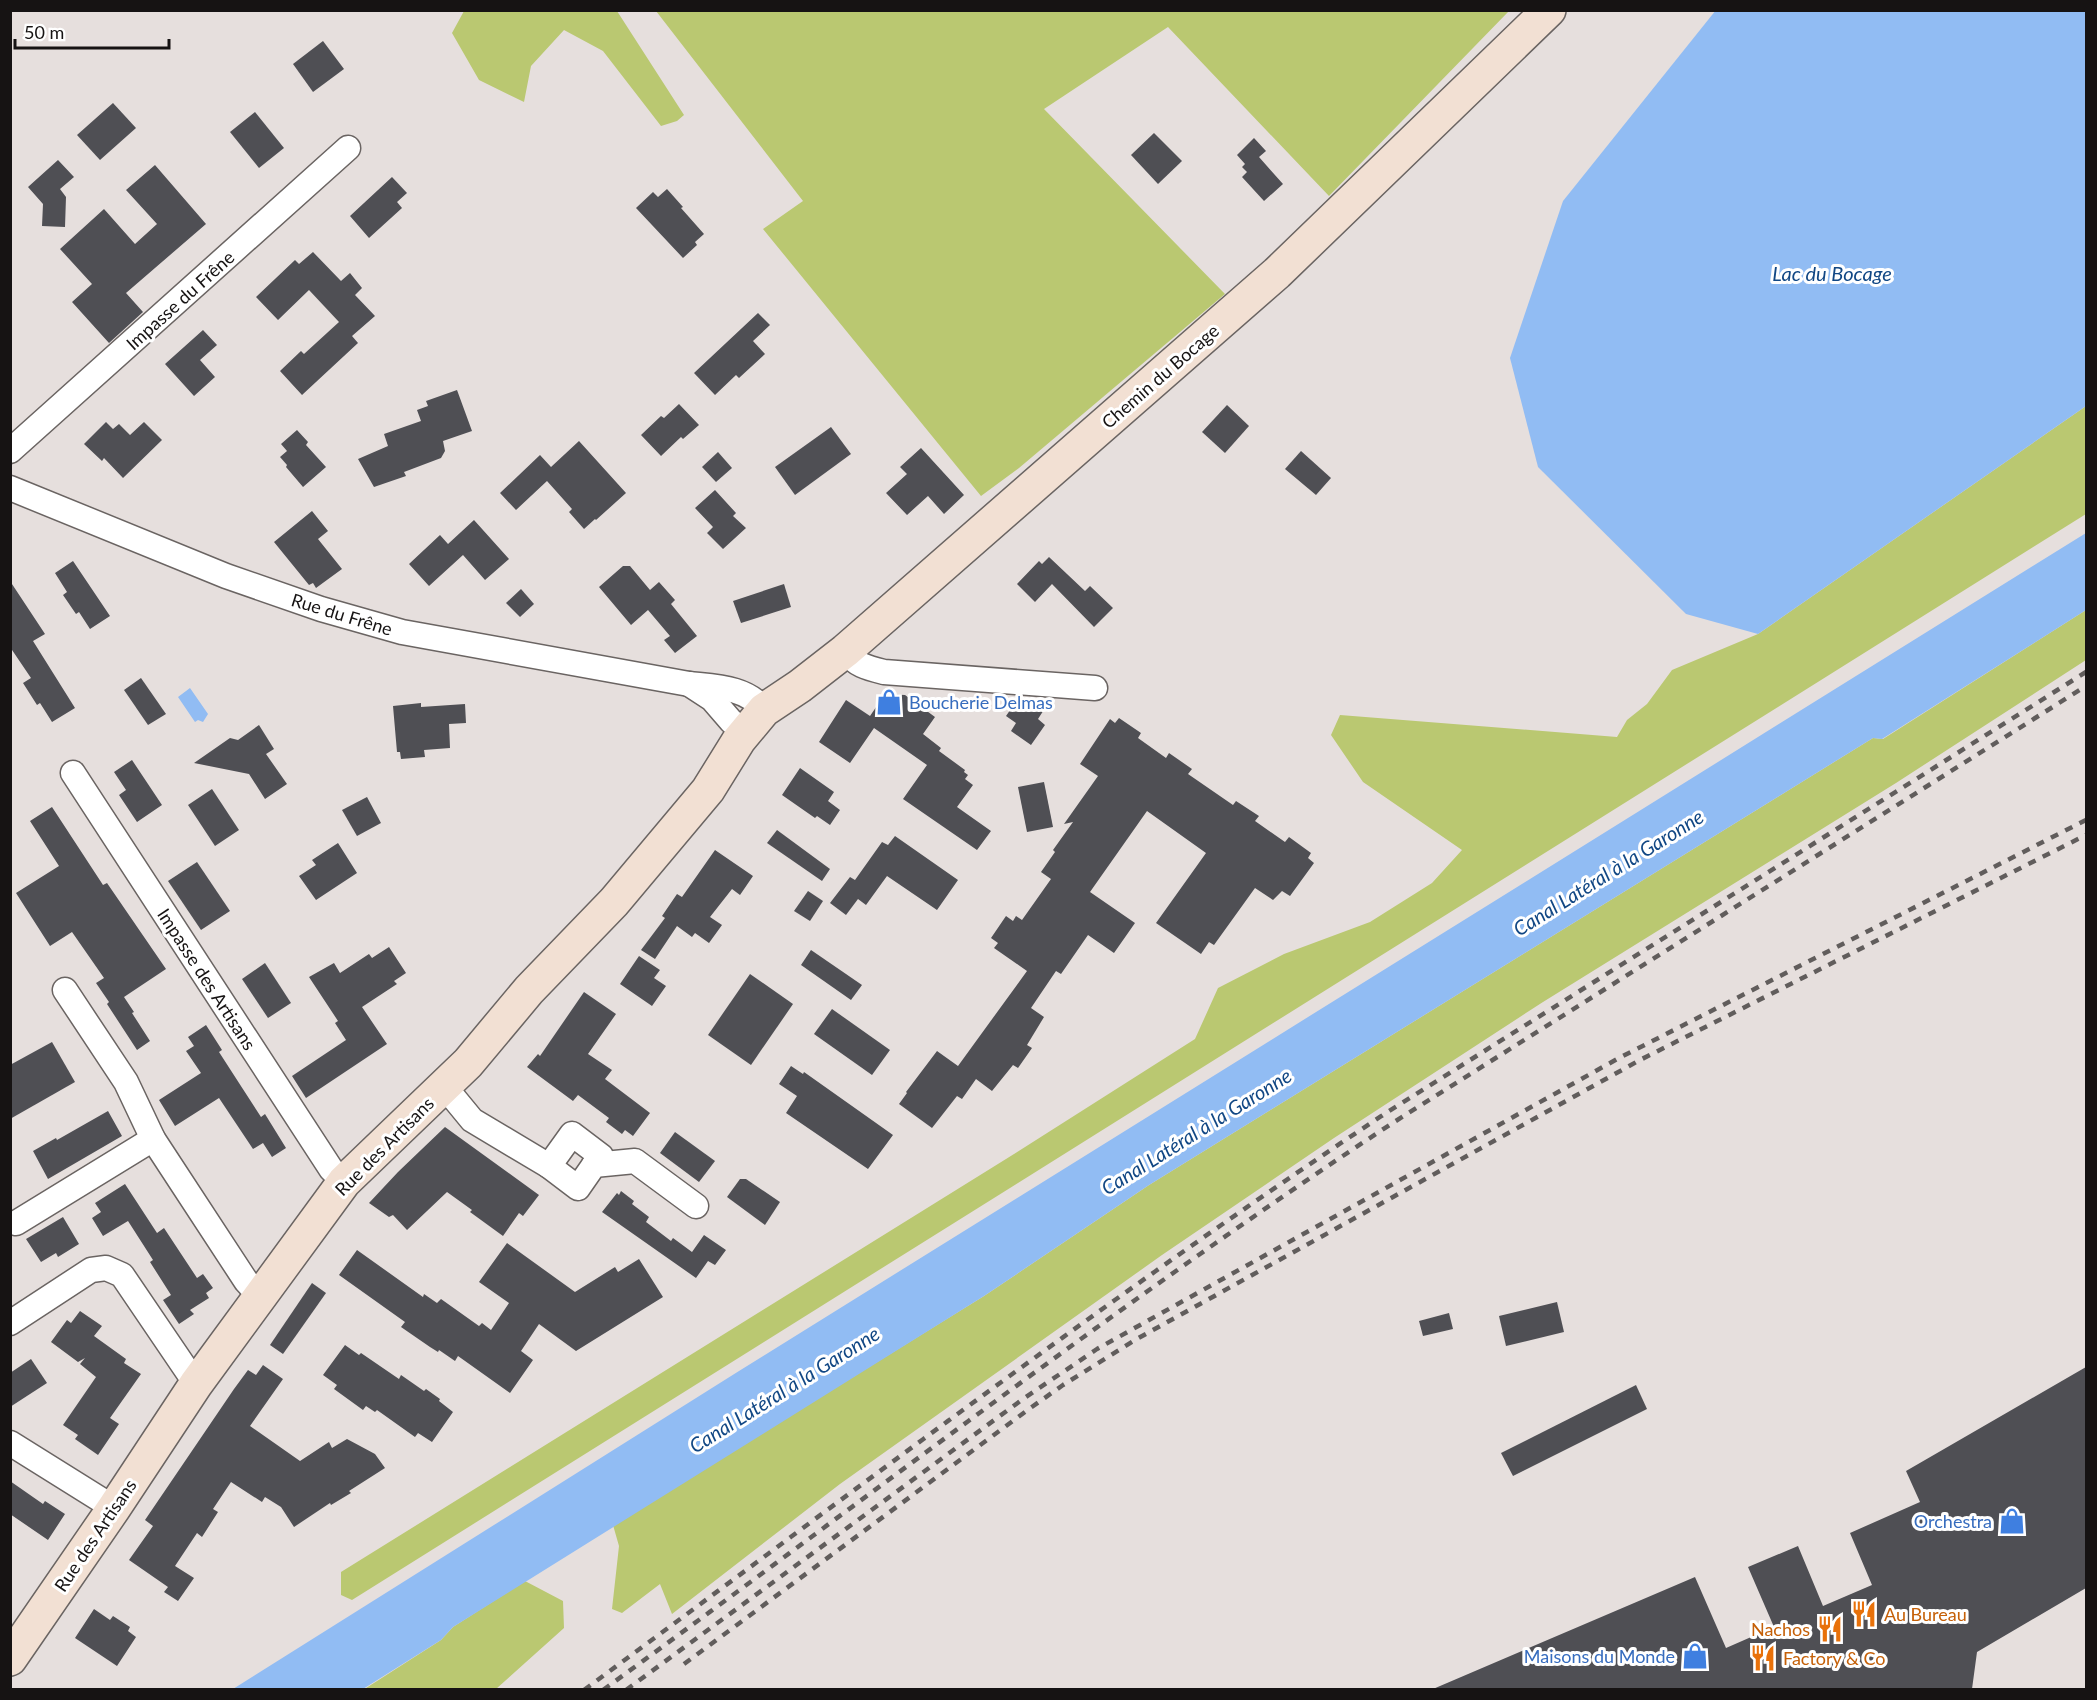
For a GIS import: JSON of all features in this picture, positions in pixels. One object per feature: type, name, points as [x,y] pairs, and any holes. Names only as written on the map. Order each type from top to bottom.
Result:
[{"type":"street","name":"Chemin du Bocage","points":[[754,721],[845,651],[1277,273],[1549,10]]},
{"type":"street","name":"Impasse du Frêne","points":[[10,451],[348,148]]},
{"type":"street","name":"Rue du Frêne","points":[[10,488],[226,576],[331,612],[402,632],[690,684],[721,687],[743,693],[756,699],[754,721],[731,721],[712,699],[690,684]]},
{"type":"street","points":[[845,651],[850,658],[864,668],[884,672],[1095,688]]},
{"type":"street","name":"Rue des Artisans","points":[[10,1659],[114,1508],[196,1383],[344,1182],[468,1063],[529,990],[614,902],[708,789],[754,721]]},
{"type":"street","name":"Impasse des Artisans","points":[[73,773],[332,1169],[344,1182]]},
{"type":"street","points":[[65,990],[126,1083],[153,1139],[246,1281],[259,1295]]},
{"type":"street","points":[[444,1086],[472,1120],[549,1166],[578,1188],[601,1156],[572,1134],[549,1166]]},
{"type":"street","points":[[16,1223],[153,1139]]},
{"type":"street","points":[[594,1165],[635,1161],[696,1206]]},
{"type":"street","points":[[10,1323],[91,1270],[106,1268],[122,1275],[196,1383]]},
{"type":"street","points":[[10,1443],[114,1508]]},
{"type":"green space","points":[[464,11],[617,11],[684,115],[677,121],[661,126],[603,51],[564,30],[531,66],[524,102],[479,80],[452,33]]},
{"type":"green space","points":[[656,11],[1509,11],[1329,196],[1168,27],[1044,109],[1225,294],[1019,468],[981,496],[763,229],[803,201]]},
{"type":"green space","points":[[2086,406],[2086,514],[352,1600],[341,1595],[341,1572],[1195,1039],[1218,988],[1284,954],[1370,922],[1432,883],[1462,850],[1363,782],[1331,735],[1340,715],[1617,737],[1627,720],[1647,704],[1672,670],[1758,634]]},
{"type":"green space","points":[[2086,610],[2086,660],[1896,783],[1543,1002],[1334,1138],[1162,1255],[840,1484],[672,1614],[660,1584],[622,1613],[612,1609],[619,1546],[613,1525],[984,1296],[1149,1185],[1873,738],[1883,739]]},
{"type":"green space","points":[[525,1581],[563,1601],[564,1628],[496,1689],[363,1690],[441,1640],[453,1627]]},
{"type":"water","name":"Lac du Bocage","points":[[1716,10],[2086,11],[2086,406],[1758,634],[1686,614],[1538,467],[1510,358],[1563,201]]},
{"type":"water","name":"Canal Latéral à la Garonne","points":[[2086,533],[2086,610],[1882,739],[1873,738],[1149,1185],[984,1296],[453,1627],[441,1640],[363,1689],[233,1689],[739,1371]]},
{"type":"water","points":[[190,688],[208,714],[203,722],[198,720],[195,722],[178,697]]},
{"type":"building","points":[[323,41],[344,69],[313,92],[293,64]]},
{"type":"building","points":[[113,103],[136,128],[100,160],[77,135]]},
{"type":"building","points":[[255,112],[284,148],[259,168],[230,132]]},
{"type":"building","points":[[1154,133],[1182,161],[1158,184],[1131,155]]},
{"type":"building","points":[[1254,138],[1266,151],[1259,157],[1283,184],[1264,201],[1242,177],[1247,172],[1242,167],[1245,164],[1237,155]]},
{"type":"building","points":[[58,160],[74,177],[60,189],[66,197],[65,227],[42,226],[43,204],[28,187]]},
{"type":"building","points":[[155,165],[206,224],[126,293],[143,312],[109,343],[72,302],[92,284],[60,249],[104,209],[135,244],[157,224],[126,190]]},
{"type":"building","points":[[392,177],[407,193],[397,202],[402,208],[369,238],[350,216]]},
{"type":"building","points":[[667,189],[704,234],[695,242],[697,245],[683,258],[636,208],[653,192],[658,197]]},
{"type":"building","points":[[313,252],[341,281],[350,273],[362,288],[355,295],[375,316],[352,336],[358,343],[302,395],[280,371],[301,351],[304,354],[339,322],[309,290],[278,320],[256,297],[295,260],[299,264]]},
{"type":"building","points":[[758,313],[770,325],[753,341],[765,354],[739,378],[736,375],[715,395],[694,373]]},
{"type":"building","points":[[203,330],[217,345],[200,360],[215,377],[194,396],[165,364]]},
{"type":"building","points":[[457,390],[472,431],[443,441],[445,451],[441,458],[404,472],[406,476],[374,487],[358,459],[388,446],[384,434],[421,421],[417,410],[428,406],[426,401]]},
{"type":"building","points":[[679,404],[699,425],[683,439],[681,437],[661,456],[641,435],[661,416],[664,418]]},
{"type":"building","points":[[1227,405],[1249,426],[1225,453],[1202,432]]},
{"type":"building","points":[[106,422],[113,429],[119,424],[130,435],[144,422],[162,440],[123,478],[104,458],[102,461],[84,444]]},
{"type":"building","points":[[831,427],[851,454],[795,495],[775,467]]},
{"type":"building","points":[[297,430],[308,442],[306,445],[326,467],[303,487],[280,457],[287,451],[281,444]]},
{"type":"building","points":[[579,441],[626,493],[584,529],[569,512],[572,509],[547,481],[516,510],[500,493],[540,455],[551,467]]},
{"type":"building","points":[[921,448],[964,495],[944,514],[928,496],[907,515],[886,493],[907,474],[900,467]]},
{"type":"building","points":[[1301,451],[1331,478],[1316,495],[1285,469]]},
{"type":"building","points":[[718,452],[732,468],[716,482],[702,467]]},
{"type":"building","points":[[715,490],[736,513],[733,516],[746,528],[723,549],[707,533],[713,527],[695,508]]},
{"type":"building","points":[[312,511],[328,531],[318,539],[342,569],[316,588],[313,583],[309,585],[274,542]]},
{"type":"building","points":[[474,520],[509,559],[485,580],[463,555],[429,586],[409,564],[440,535],[448,544]]},
{"type":"building","points":[[1049,557],[1085,591],[1090,586],[1113,608],[1094,627],[1052,584],[1035,602],[1017,584],[1039,561],[1042,564]]},
{"type":"building","points":[[73,561],[110,616],[90,629],[79,612],[76,614],[63,595],[67,592],[55,573]]},
{"type":"building","points":[[623,566],[630,566],[650,590],[659,582],[675,600],[671,604],[697,636],[675,653],[664,640],[670,636],[648,610],[631,625],[599,587]]},
{"type":"building","points":[[10,581],[45,634],[33,641],[75,708],[52,722],[40,703],[37,705],[23,683],[31,678],[10,647]]},
{"type":"building","points":[[784,584],[791,607],[741,623],[733,601]]},
{"type":"building","points":[[521,589],[534,604],[520,617],[506,603]]},
{"type":"building","points":[[141,678],[166,714],[148,725],[124,690]]},
{"type":"building","points":[[885,694],[905,695],[935,717],[923,734],[941,748],[939,751],[965,770],[964,772],[968,775],[965,779],[973,785],[957,807],[991,831],[977,850],[903,799],[927,765],[874,728],[850,763],[819,742],[846,700],[870,716]]},
{"type":"building","points":[[421,703],[421,707],[465,704],[466,723],[449,724],[450,748],[424,750],[425,757],[401,759],[400,752],[397,752],[393,706]]},
{"type":"building","points":[[1015,703],[1047,705],[1038,719],[1045,725],[1031,745],[1011,731],[1016,723],[1006,716]]},
{"type":"building","points":[[1119,718],[1141,733],[1138,738],[1166,758],[1169,753],[1192,769],[1188,774],[1233,805],[1236,801],[1259,816],[1255,821],[1285,842],[1289,837],[1311,853],[1308,858],[1314,863],[1290,896],[1282,891],[1273,900],[1255,888],[1214,945],[1209,942],[1201,954],[1156,923],[1206,853],[1147,811],[1090,892],[1135,923],[1114,953],[1088,935],[1061,974],[1056,971],[1031,1008],[1044,1017],[1027,1045],[1032,1048],[1018,1068],[1013,1065],[992,1091],[976,1079],[962,1099],[957,1096],[932,1128],[899,1104],[937,1051],[958,1066],[1027,971],[994,948],[998,943],[991,938],[1006,916],[1013,921],[1016,916],[1022,920],[1051,879],[1041,872],[1073,822],[1064,824],[1098,776],[1080,764],[1110,719],[1115,723]]},
{"type":"building","points":[[259,725],[274,749],[266,754],[287,784],[265,799],[249,774],[194,763],[230,738],[238,740]]},
{"type":"building","points":[[132,760],[162,805],[137,822],[119,795],[126,790],[114,772]]},
{"type":"building","points":[[800,768],[834,792],[828,801],[840,810],[830,825],[817,816],[815,818],[782,795]]},
{"type":"building","points":[[1044,782],[1053,827],[1027,832],[1018,787]]},
{"type":"building","points":[[212,789],[239,830],[215,846],[188,805]]},
{"type":"building","points":[[367,797],[381,823],[357,836],[342,810]]},
{"type":"building","points":[[52,807],[103,885],[107,883],[166,969],[124,997],[150,1041],[137,1050],[96,983],[104,978],[72,932],[50,946],[16,893],[59,866],[30,821]]},
{"type":"building","points":[[777,830],[830,869],[822,881],[767,843]]},
{"type":"building","points":[[895,836],[958,880],[937,910],[887,876],[866,905],[858,899],[846,915],[830,903],[850,877],[855,880],[882,842],[888,845]]},
{"type":"building","points":[[338,843],[357,873],[316,900],[299,876],[316,865],[312,860]]},
{"type":"building","points":[[715,850],[753,876],[740,895],[732,889],[710,917],[722,925],[709,943],[695,933],[692,937],[677,926],[655,959],[641,950],[665,918],[662,916],[677,894],[682,897]]},
{"type":"building","points":[[197,862],[230,911],[201,930],[168,881]]},
{"type":"building","points":[[808,891],[823,901],[810,921],[794,911]]},
{"type":"building","points":[[389,947],[406,973],[394,981],[397,984],[362,1007],[387,1044],[306,1098],[292,1076],[346,1040],[335,1023],[338,1021],[309,977],[334,963],[340,973],[369,954],[372,958]]},
{"type":"building","points":[[811,950],[862,985],[851,1000],[801,965]]},
{"type":"building","points":[[639,956],[660,970],[654,978],[666,986],[652,1006],[620,984]]},
{"type":"building","points":[[265,963],[291,1003],[268,1018],[242,979]]},
{"type":"building","points":[[750,974],[793,1004],[751,1065],[708,1035]]},
{"type":"building","points":[[584,992],[616,1014],[588,1054],[612,1070],[605,1079],[650,1113],[633,1136],[625,1130],[622,1134],[606,1122],[609,1118],[578,1095],[573,1101],[527,1067],[538,1054],[540,1056]]},
{"type":"building","points":[[832,1009],[890,1050],[872,1075],[814,1034]]},
{"type":"building","points":[[206,1025],[222,1050],[219,1052],[261,1117],[265,1114],[286,1148],[272,1157],[263,1143],[253,1149],[219,1098],[175,1126],[159,1100],[201,1073],[186,1051],[194,1046],[188,1037]]},
{"type":"building","points":[[52,1042],[75,1082],[10,1119],[10,1065]]},
{"type":"building","points":[[791,1066],[803,1074],[804,1072],[893,1135],[868,1169],[786,1113],[797,1096],[779,1084]]},
{"type":"building","points":[[108,1111],[122,1136],[48,1179],[33,1151]]},
{"type":"building","points":[[445,1127],[539,1195],[523,1216],[519,1213],[503,1236],[447,1192],[407,1230],[393,1215],[389,1217],[369,1203]]},
{"type":"building","points":[[675,1132],[715,1161],[699,1182],[660,1153]]},
{"type":"building","points":[[740,1179],[746,1179],[780,1202],[765,1225],[727,1197]]},
{"type":"building","points":[[125,1184],[157,1233],[164,1228],[197,1278],[203,1274],[213,1288],[206,1293],[209,1298],[190,1310],[194,1314],[179,1324],[163,1300],[171,1295],[150,1262],[153,1260],[128,1221],[103,1236],[92,1218],[101,1212],[95,1203]]},
{"type":"building","points":[[621,1191],[634,1201],[632,1204],[649,1217],[646,1222],[671,1241],[673,1238],[692,1252],[704,1235],[726,1250],[715,1265],[708,1261],[696,1278],[602,1212]]},
{"type":"building","points":[[63,1217],[79,1244],[58,1257],[56,1253],[41,1262],[26,1239]]},
{"type":"building","points":[[507,1243],[575,1292],[615,1267],[618,1272],[639,1259],[663,1297],[576,1351],[539,1324],[521,1351],[533,1360],[510,1393],[458,1356],[455,1361],[401,1327],[405,1322],[339,1275],[357,1250],[423,1297],[424,1294],[437,1303],[441,1299],[479,1326],[482,1323],[491,1330],[509,1303],[479,1282]]},
{"type":"building","points":[[312,1283],[326,1293],[283,1354],[270,1345]]},
{"type":"building","points":[[1557,1302],[1564,1332],[1506,1346],[1499,1316]]},
{"type":"building","points":[[80,1311],[102,1326],[94,1336],[126,1359],[124,1363],[141,1374],[110,1418],[119,1424],[98,1455],[75,1439],[78,1435],[63,1425],[96,1377],[80,1364],[85,1358],[78,1362],[51,1342],[67,1320],[71,1323]]},
{"type":"building","points":[[1449,1313],[1453,1329],[1423,1336],[1419,1321]]},
{"type":"building","points":[[345,1345],[399,1379],[401,1375],[424,1391],[426,1389],[453,1412],[432,1442],[418,1433],[415,1437],[377,1410],[375,1412],[366,1406],[363,1410],[334,1389],[337,1385],[323,1375]]},
{"type":"building","points":[[31,1359],[47,1383],[10,1407],[10,1373]]},
{"type":"building","points":[[263,1365],[283,1379],[250,1426],[300,1461],[329,1442],[332,1448],[347,1439],[375,1454],[385,1468],[349,1491],[351,1493],[331,1505],[330,1503],[294,1527],[281,1507],[265,1497],[262,1502],[231,1482],[213,1509],[218,1512],[202,1537],[197,1533],[175,1566],[194,1578],[178,1601],[164,1592],[168,1587],[129,1560],[153,1526],[145,1520],[234,1389],[248,1370],[256,1375]]},
{"type":"building","points":[[2086,1367],[2086,1588],[1977,1652],[1972,1689],[1433,1689],[1695,1577],[1726,1648],[1774,1627],[1748,1567],[1798,1546],[1823,1606],[1872,1585],[1850,1533],[1920,1502],[1906,1471]]},
{"type":"building","points":[[1636,1385],[1647,1409],[1513,1476],[1501,1453]]},
{"type":"building","points":[[10,1481],[43,1504],[45,1501],[65,1514],[48,1540],[10,1514]]},
{"type":"building","points":[[94,1609],[110,1620],[113,1616],[130,1627],[128,1631],[136,1637],[117,1666],[75,1638]]},
{"type":"railway","points":[[584,1690],[1081,1324],[1283,1182],[1386,1113],[2086,672]]},
{"type":"railway","points":[[603,1690],[994,1402],[1290,1192],[1391,1124],[2086,686]]},
{"type":"railway","points":[[626,1690],[1023,1399],[1097,1349],[1619,1058],[2086,820]]},
{"type":"railway","points":[[684,1664],[1029,1409],[1135,1340],[1640,1060],[2086,835]]},
{"type":"place","name":"Boucherie Delmas","points":[[889,702]]},
{"type":"place","name":"Orchestra","points":[[2012,1521]]},
{"type":"place","name":"Au Bureau","points":[[1864,1614]]},
{"type":"place","name":"Nachos","points":[[1830,1629]]},
{"type":"place","name":"Maisons du Monde","points":[[1695,1656]]},
{"type":"place","name":"Factory & Co","points":[[1763,1658]]}]
